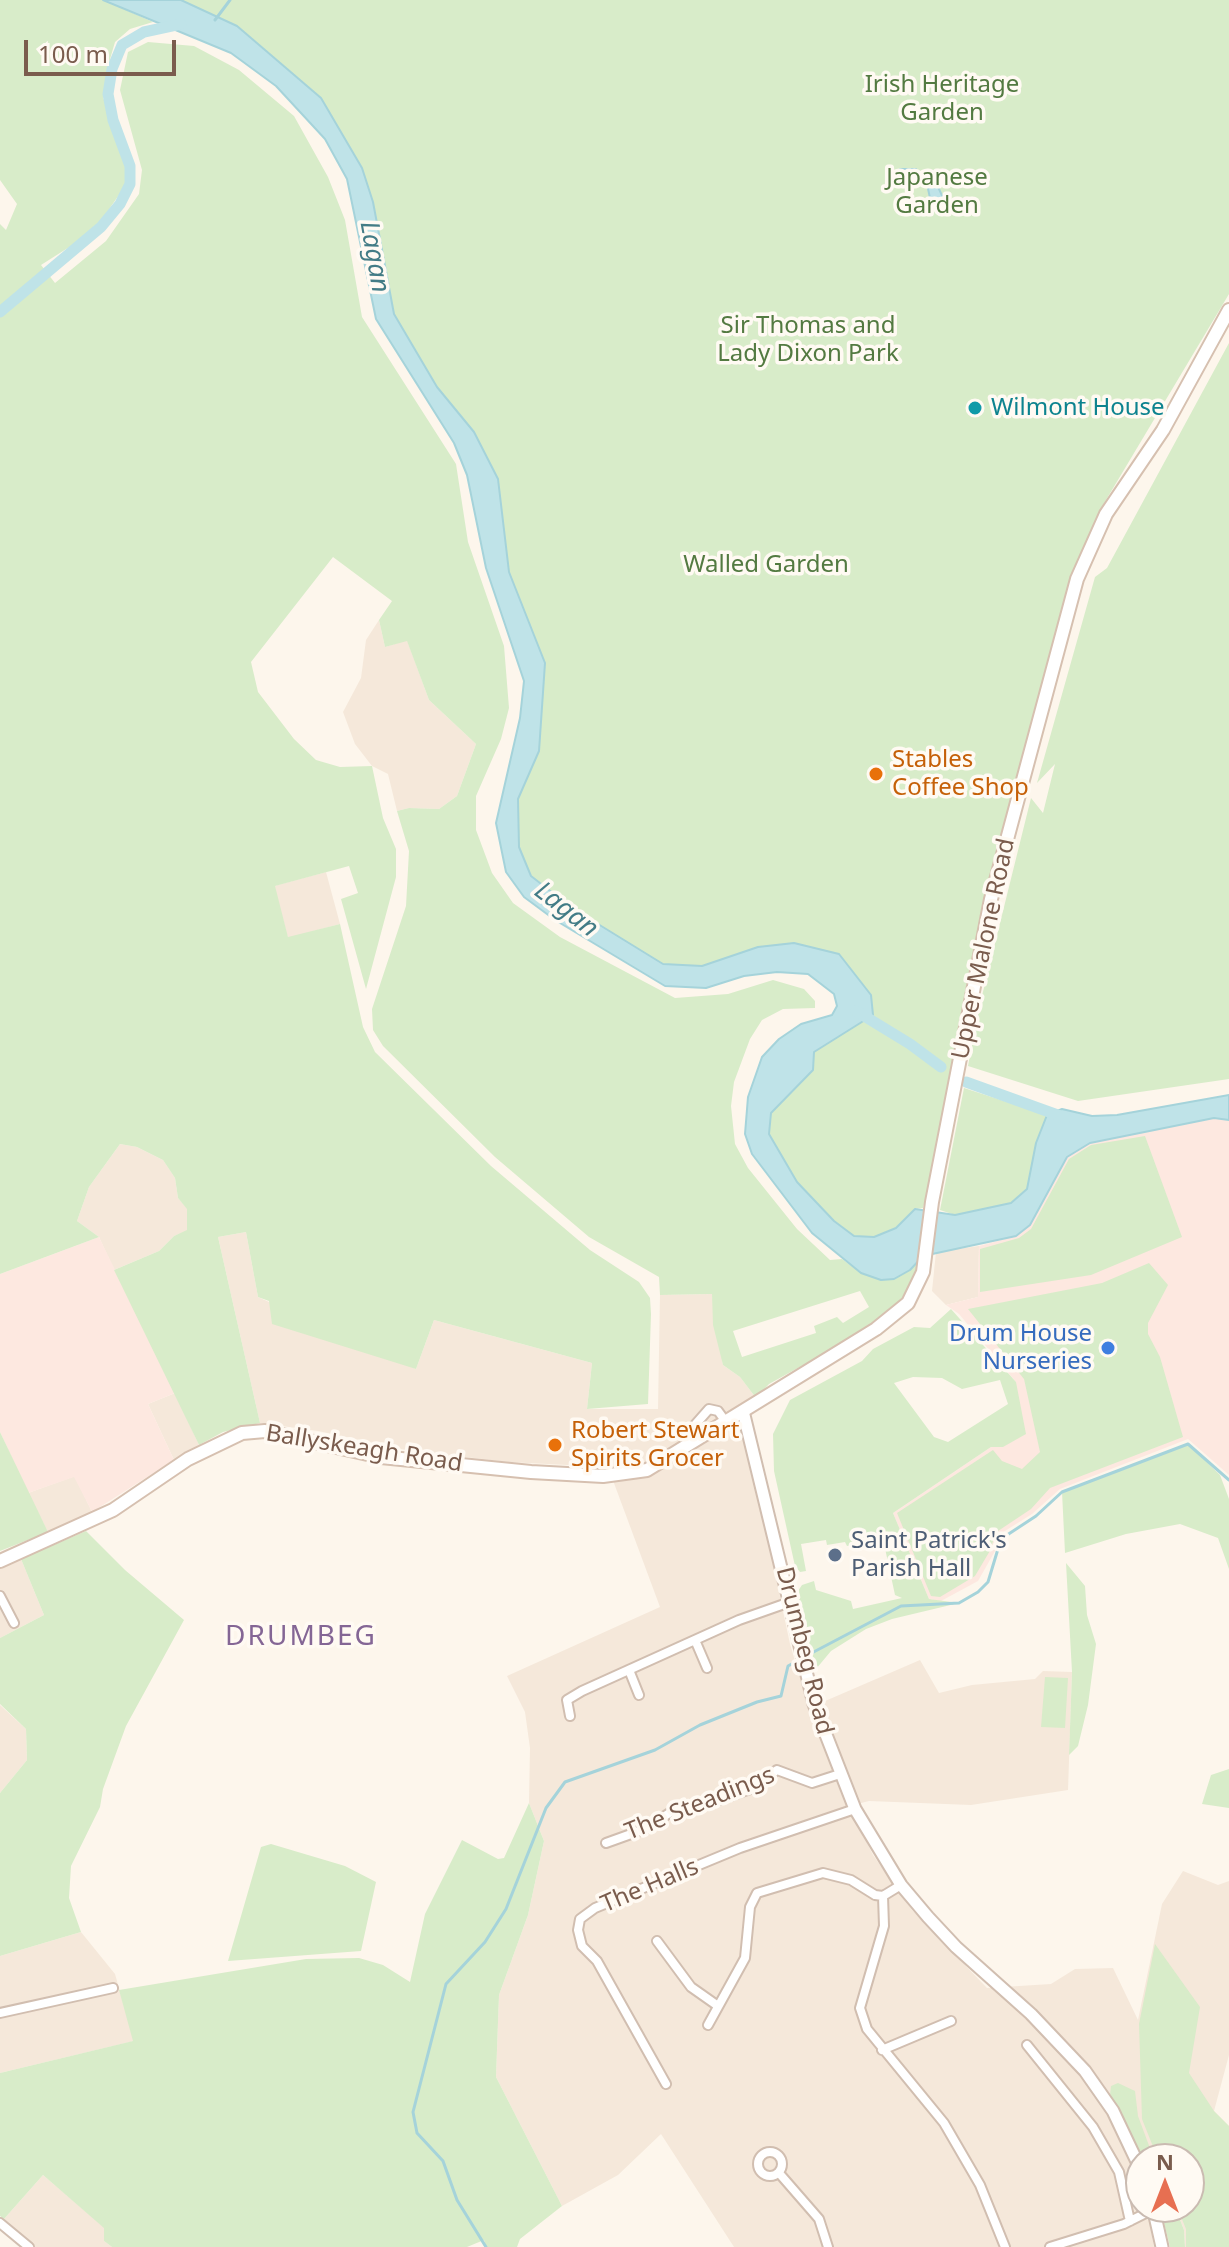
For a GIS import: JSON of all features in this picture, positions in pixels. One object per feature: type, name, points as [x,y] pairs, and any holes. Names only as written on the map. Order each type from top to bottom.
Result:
[{"type":"main road","name":"Upper Malone Road","points":[[743,1411],[895,1316],[915,1294],[923,1272],[932,1202],[991,899],[1077,579],[1106,514],[1163,430],[1229,310]]},
{"type":"main road","name":"Ballyskeagh Road","points":[[0,1561],[113,1510],[188,1459],[242,1433],[265,1431],[381,1457],[603,1476],[647,1470],[743,1411]]},
{"type":"street","points":[[694,1426],[709,1409],[718,1411],[726,1422]]},
{"type":"street","name":"Drumbeg Road","points":[[743,1411],[819,1722],[855,1809],[901,1885],[956,1947],[1031,2014],[1085,2071],[1113,2111],[1128,2143]]},
{"type":"street","points":[[0,1596],[14,1623]]},
{"type":"street","points":[[570,1716],[567,1700],[695,1640],[790,1602]]},
{"type":"street","points":[[695,1640],[707,1668]]},
{"type":"street","points":[[629,1670],[639,1695]]},
{"type":"street","name":"The Steadings","points":[[606,1843],[645,1829],[674,1810],[750,1789],[777,1770],[812,1783],[840,1774]]},
{"type":"street","name":"The Halls","points":[[666,2084],[597,1961],[582,1946],[578,1930],[580,1919],[595,1908],[740,1848],[855,1809]]},
{"type":"street","points":[[708,2025],[745,1958],[752,1898],[772,1887],[823,1873],[851,1880],[883,1896]]},
{"type":"street","points":[[883,1896],[901,1885]]},
{"type":"street","points":[[883,1896],[884,1926],[860,2008],[867,2029],[944,2123],[980,2185],[1005,2247]]},
{"type":"street","points":[[657,1941],[691,1987],[718,2006]]},
{"type":"street","points":[[0,2013],[113,1988]]},
{"type":"street","points":[[882,2050],[951,2021]]},
{"type":"street","points":[[1027,2045],[1093,2127],[1119,2172],[1125,2199]]},
{"type":"street","points":[[779,2173],[819,2219],[828,2247]]},
{"type":"street","points":[[0,2223],[29,2247]]},
{"type":"street","points":[[1050,2247],[1125,2223]]},
{"type":"street","points":[[1157,2223],[1162,2247]]},
{"type":"shaded area","points":[[379,620],[385,647],[407,640],[429,700],[476,744],[457,796],[439,809],[409,808],[397,811],[388,774],[372,766],[355,744],[343,712],[361,678],[366,640]]},
{"type":"shaded area","points":[[326,872],[340,924],[288,938],[274,886]]},
{"type":"shaded area","name":"Drum House Nurseries","points":[[1214,1117],[1229,1120],[1229,1475],[1188,1439],[1060,1489],[1032,1514],[997,1536],[995,1551],[978,1581],[941,1601],[929,1599],[893,1513],[991,1447],[1003,1447],[1016,1382],[959,1314],[946,1305],[978,1297],[979,1246],[1016,1236],[1030,1225],[1067,1157],[1090,1143]]},
{"type":"shaded area","points":[[120,1144],[137,1147],[163,1160],[175,1178],[178,1198],[187,1208],[187,1231],[174,1236],[159,1251],[114,1270],[99,1237],[77,1221],[89,1187]]},
{"type":"shaded area","points":[[246,1232],[258,1297],[416,1369],[434,1320],[592,1363],[587,1409],[658,1409],[660,1295],[712,1294],[723,1365],[740,1377],[756,1398],[724,1420],[731,1435],[747,1442],[790,1644],[809,1708],[920,1660],[939,1693],[972,1685],[1035,1679],[1043,1671],[1072,1672],[1068,1790],[971,1805],[869,1801],[849,1806],[873,1855],[912,1910],[987,1988],[1051,1984],[1075,1969],[1113,1968],[1138,2020],[1162,1904],[1183,1871],[1218,1885],[1229,1881],[1229,2055],[1214,2111],[1229,2126],[1229,2247],[1185,2247],[1181,2223],[1205,2223],[1205,2143],[1147,2143],[1145,2138],[1125,2143],[1124,2147],[1125,2223],[1150,2223],[1154,2247],[734,2247],[661,2134],[618,2175],[562,2206],[496,2077],[499,1995],[528,1915],[544,1841],[529,1803],[530,1748],[525,1712],[507,1676],[660,1607],[608,1467],[508,1462],[406,1450],[318,1431],[260,1423],[218,1237]]},
{"type":"shaded area","points":[[99,1237],[175,1393],[148,1404],[174,1460],[92,1512],[74,1477],[28,1493],[0,1432],[0,1274]]},
{"type":"shaded area","points":[[979,1246],[978,1297],[946,1305],[932,1291],[936,1252]]},
{"type":"shaded area","points":[[175,1393],[199,1445],[174,1460],[148,1404]]},
{"type":"shaded area","points":[[75,1476],[92,1512],[48,1532],[28,1493]]},
{"type":"shaded area","points":[[21,1559],[44,1615],[0,1638],[0,1569]]},
{"type":"shaded area","points":[[0,1705],[26,1729],[27,1760],[0,1793]]},
{"type":"shaded area","points":[[81,1932],[115,1974],[134,2041],[0,2073],[0,1956]]},
{"type":"shaded area","points":[[43,2175],[105,2228],[104,2241],[112,2247],[35,2247],[4,2219]]},
{"type":"green space","points":[[0,0],[103,0],[153,22],[130,29],[115,42],[108,66],[103,97],[128,170],[126,185],[93,232],[41,265],[55,283],[106,241],[139,194],[142,170],[120,90],[128,52],[148,42],[194,46],[239,70],[294,116],[328,177],[345,220],[362,317],[456,464],[468,542],[504,646],[509,708],[501,739],[476,796],[476,830],[492,873],[513,903],[560,937],[675,998],[728,994],[773,980],[804,989],[815,1001],[815,1008],[783,1009],[762,1020],[750,1039],[734,1082],[731,1106],[735,1144],[748,1168],[797,1229],[830,1260],[842,1259],[861,1273],[881,1280],[894,1279],[910,1270],[923,1256],[906,1303],[819,1361],[814,1359],[769,1384],[756,1398],[740,1377],[723,1365],[713,1325],[712,1294],[660,1295],[659,1277],[589,1237],[495,1157],[383,1046],[373,1030],[372,1009],[406,906],[409,851],[397,811],[409,808],[439,809],[457,796],[476,744],[429,700],[407,641],[385,647],[379,620],[392,601],[333,557],[251,662],[258,692],[294,739],[316,760],[340,767],[372,766],[383,818],[396,849],[396,877],[366,989],[341,899],[358,893],[349,866],[275,886],[288,937],[340,924],[363,1027],[375,1052],[491,1166],[590,1250],[639,1282],[650,1298],[648,1404],[587,1409],[592,1363],[434,1320],[416,1369],[272,1324],[269,1301],[258,1297],[246,1232],[218,1237],[260,1423],[223,1432],[199,1445],[114,1270],[159,1251],[174,1236],[187,1230],[187,1209],[178,1198],[175,1178],[163,1160],[137,1147],[120,1144],[89,1187],[77,1221],[99,1237],[0,1274],[0,224],[6,230],[17,204],[0,180]],"holes":[[[860,1291],[869,1307],[843,1323],[837,1317],[814,1326],[816,1333],[742,1357],[733,1331]]]},
{"type":"green space","name":"Sir Thomas and Lady Dixon Park","points":[[181,0],[1229,0],[1229,294],[1100,510],[1072,577],[969,985],[954,1091],[923,1208],[915,1209],[896,1228],[874,1237],[854,1236],[834,1221],[797,1182],[769,1134],[771,1113],[813,1070],[814,1052],[873,1015],[839,954],[794,943],[758,947],[702,966],[663,964],[572,908],[531,876],[519,847],[518,799],[539,751],[545,663],[509,572],[498,479],[474,432],[437,387],[394,314],[373,202],[362,168],[321,98],[237,26]]},
{"type":"green space","points":[[1229,343],[1229,1079],[1078,1101],[968,1066],[978,1012],[1031,798],[1043,813],[1055,764],[1037,783],[1095,577],[1107,568]]},
{"type":"green space","points":[[964,1088],[1047,1115],[1036,1143],[1027,1189],[1011,1203],[955,1215],[940,1210]]},
{"type":"green space","points":[[1145,1136],[1182,1237],[1091,1275],[980,1292],[980,1249],[1019,1238],[1031,1229],[1069,1159],[1091,1145]]},
{"type":"green space","points":[[1149,1263],[1168,1285],[1148,1323],[1148,1334],[1160,1357],[1183,1437],[1050,1488],[1031,1509],[995,1533],[991,1549],[975,1576],[940,1597],[931,1596],[897,1513],[993,1450],[1002,1461],[1022,1469],[1040,1452],[1024,1379],[968,1309],[1102,1283]]},
{"type":"green space","points":[[951,1309],[1016,1382],[1026,1434],[1003,1447],[991,1447],[893,1513],[929,1599],[959,1603],[892,1619],[866,1629],[831,1651],[816,1669],[796,1594],[802,1585],[814,1581],[816,1590],[851,1601],[853,1609],[902,1598],[895,1595],[883,1539],[847,1546],[845,1542],[827,1545],[826,1540],[801,1544],[806,1571],[800,1572],[795,1566],[774,1471],[773,1434],[790,1400],[862,1361],[873,1349],[914,1327],[930,1328]],"holes":[[[913,1377],[942,1378],[962,1389],[1000,1380],[1008,1404],[948,1442],[934,1437],[894,1383]]]},
{"type":"green space","points":[[0,1432],[48,1532],[0,1551]]},
{"type":"green space","points":[[1188,1444],[1220,1475],[1229,1499],[1229,1569],[1218,1538],[1180,1524],[1126,1534],[1065,1553],[1062,1492]]},
{"type":"green space","points":[[86,1531],[125,1570],[184,1620],[126,1726],[103,1789],[100,1807],[71,1866],[69,1898],[81,1932],[0,1956],[0,1793],[27,1760],[26,1729],[0,1704],[0,1638],[44,1615],[21,1559]]},
{"type":"green space","points":[[1066,1563],[1085,1586],[1087,1615],[1096,1644],[1088,1705],[1078,1746],[1069,1755],[1072,1672]]},
{"type":"green space","points":[[1045,1677],[1068,1678],[1065,1728],[1041,1727]]},
{"type":"green space","points":[[1229,1769],[1229,1808],[1202,1804],[1211,1775]]},
{"type":"green space","points":[[529,1803],[544,1841],[528,1915],[499,1995],[496,2077],[562,2206],[520,2239],[517,2247],[486,2247],[484,2240],[467,2247],[112,2247],[104,2241],[104,2228],[43,2175],[4,2219],[0,2216],[0,2073],[133,2041],[119,1990],[306,1959],[359,1958],[383,1965],[410,1982],[425,1914],[462,1840],[498,1859],[504,1858]]},
{"type":"green space","points":[[271,1844],[345,1866],[376,1882],[361,1951],[228,1961],[261,1847]]},
{"type":"green space","points":[[1155,1944],[1200,2007],[1189,2073],[1214,2111],[1229,2126],[1229,2247],[1186,2247],[1184,2223],[1205,2223],[1205,2143],[1152,2143],[1142,2119],[1139,2024]]},
{"type":"green space","points":[[1118,2083],[1135,2091],[1138,2116],[1148,2143],[1135,2143],[1110,2095],[1111,2086]]},
{"type":"green space","points":[[1164,2223],[1181,2223],[1185,2247],[1170,2247]]},
{"type":"water","name":"Lagan","points":[[103,0],[181,0],[237,26],[321,98],[362,168],[373,202],[394,314],[437,387],[474,432],[498,479],[509,572],[545,663],[539,751],[518,799],[519,847],[531,876],[572,908],[663,964],[702,966],[758,947],[794,943],[839,954],[871,995],[873,1015],[814,1052],[813,1070],[771,1113],[769,1134],[797,1182],[834,1221],[854,1236],[874,1237],[896,1228],[915,1209],[955,1215],[1011,1203],[1027,1189],[1036,1143],[1047,1115],[1062,1109],[1092,1116],[1117,1115],[1229,1095],[1229,1120],[1214,1118],[1090,1143],[1067,1157],[1030,1225],[1016,1236],[923,1256],[910,1270],[894,1279],[881,1280],[861,1273],[812,1233],[752,1154],[745,1134],[748,1097],[762,1057],[779,1039],[801,1024],[832,1015],[837,1006],[834,994],[808,974],[777,972],[744,976],[706,988],[665,986],[555,920],[524,897],[506,872],[496,823],[520,718],[524,681],[486,568],[467,475],[454,443],[376,319],[347,179],[325,139],[276,86],[231,53]]},
{"type":"water","points":[[900,169],[916,169],[922,178],[934,178],[944,200],[940,202],[930,198],[927,184],[919,182],[912,187],[899,185],[896,176]]},
{"type":"waterway","points":[[215,20],[230,0]]},
{"type":"waterway","points":[[0,312],[101,227],[120,204],[130,184],[130,166],[113,120],[108,94],[112,69],[122,45],[144,32],[181,24]]},
{"type":"waterway","points":[[856,1011],[941,1067]]},
{"type":"waterway","points":[[966,1082],[1066,1118]]},
{"type":"waterway","points":[[806,1656],[901,1606],[959,1603],[978,1592],[988,1582],[1001,1539],[1036,1516],[1062,1492],[1188,1444],[1229,1480]]},
{"type":"waterway","points":[[486,2247],[457,2200],[443,2161],[417,2133],[413,2112],[446,1984],[485,1942],[506,1909],[546,1808],[565,1782],[655,1750],[700,1725],[757,1702],[781,1696],[788,1666],[799,1660]]},
{"type":"place","name":"Wilmont House","points":[[975,408]]},
{"type":"place","name":"Stables Coffee Shop","points":[[876,774]]},
{"type":"place","name":"Drum House Nurseries","points":[[1108,1348]]},
{"type":"place","name":"Robert Stewart Spirits Grocer","points":[[555,1445]]},
{"type":"place","name":"Saint Patrick's Parish Hall","points":[[835,1555]]},
{"type":"district","name":"DRUMBEG","points":[[301,1637]]},
{"type":"park label","name":"Irish Heritage Garden","points":[[942,99]]},
{"type":"park label","name":"Japanese Garden","points":[[937,192]]},
{"type":"park label","name":"Walled Garden","points":[[766,565]]}]
